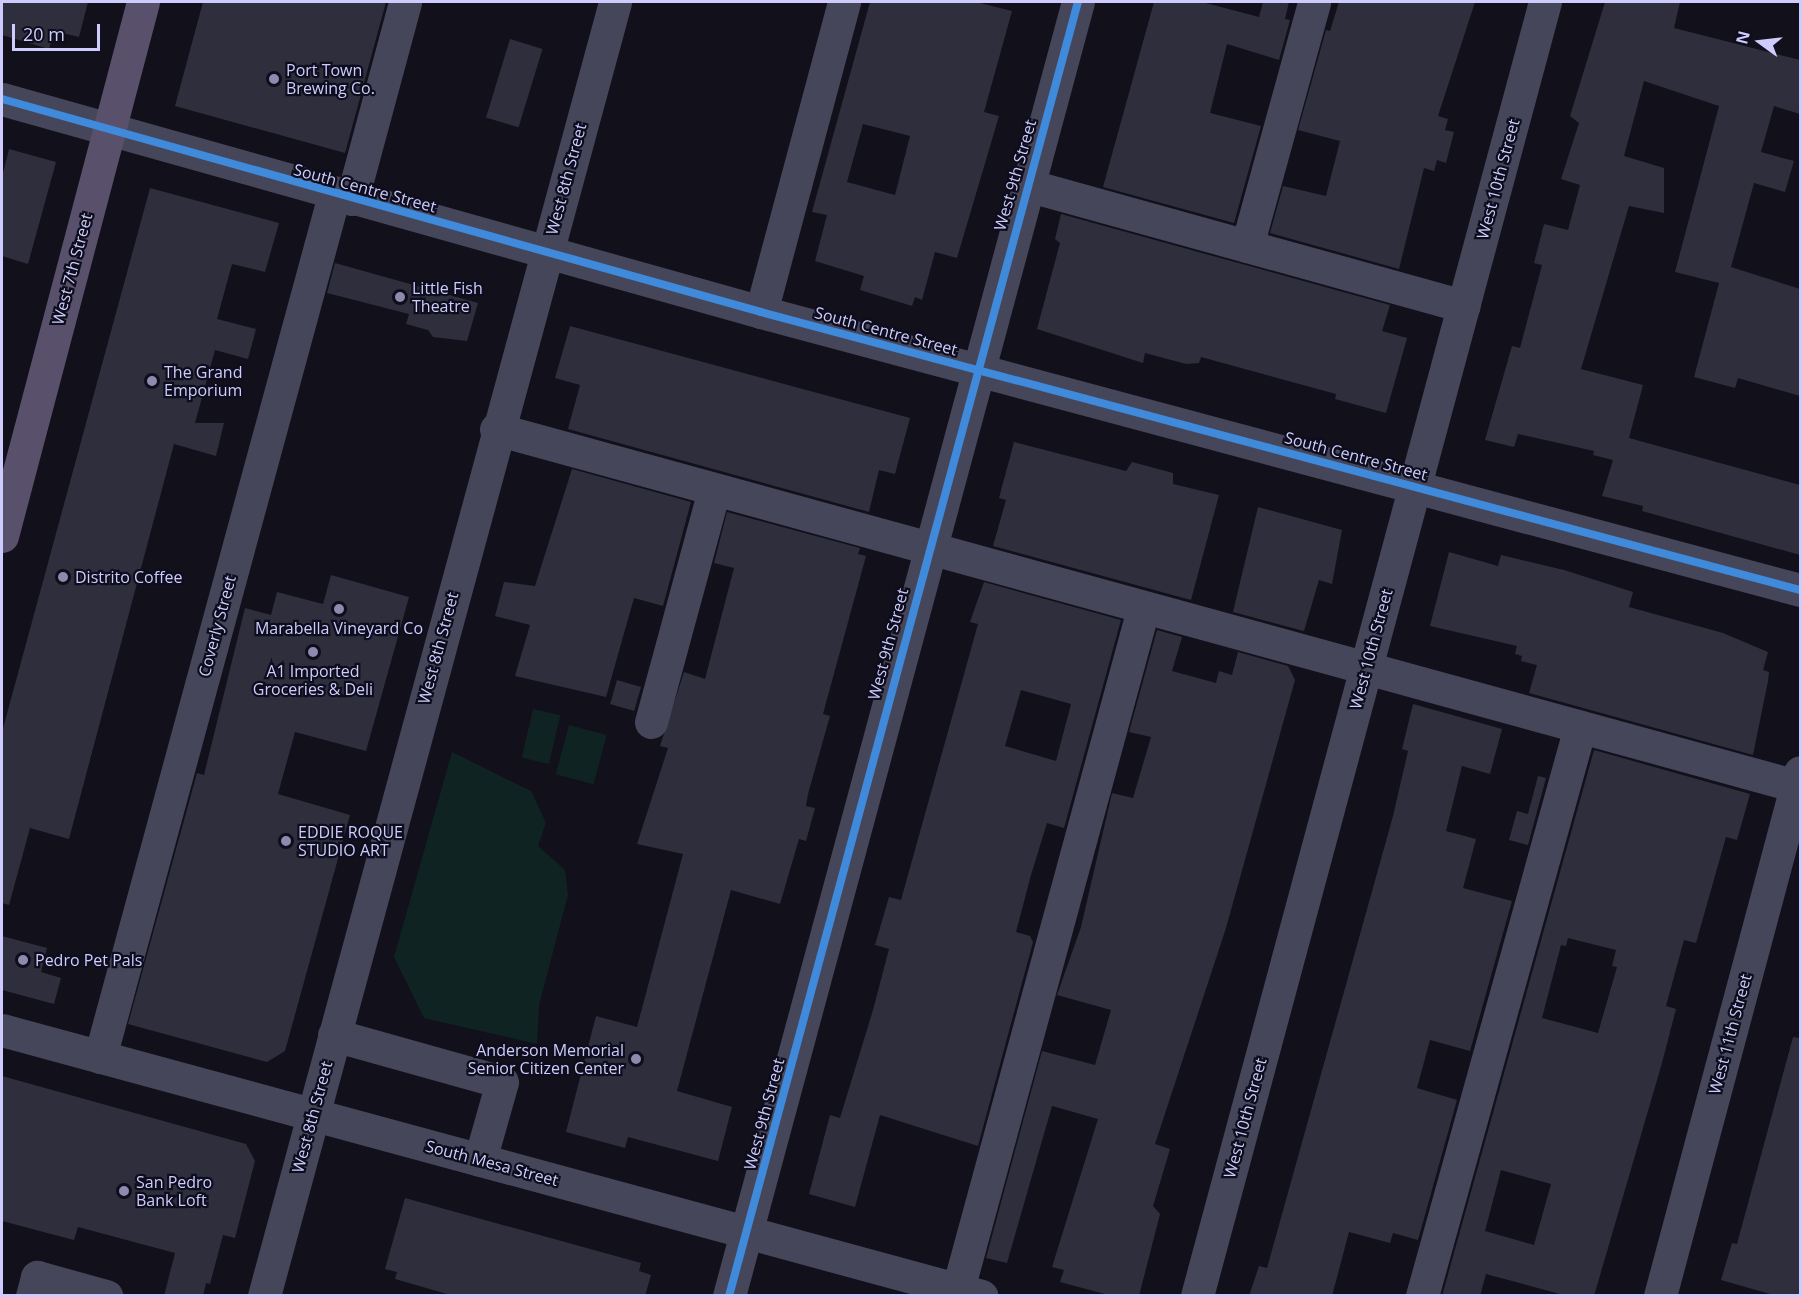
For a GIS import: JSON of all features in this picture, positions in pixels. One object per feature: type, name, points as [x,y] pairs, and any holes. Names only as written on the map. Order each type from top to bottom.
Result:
[{"type":"main road","name":"West 7th Street","points":[[2,536],[143,2]]},
{"type":"street","name":"Coverly Street","points":[[100,1057],[343,197],[405,2]]},
{"type":"street","name":"West 8th Street","points":[[264,1296],[496,429],[615,2]]},
{"type":"street","points":[[761,312],[844,2]]},
{"type":"street","name":"West 9th Street","points":[[729,1296],[975,369],[1078,2]]},
{"type":"street","points":[[1247,246],[1314,2]]},
{"type":"street","name":"West 10th Street","points":[[1197,1296],[1545,2]]},
{"type":"street","name":"South Centre Street","points":[[2,99],[343,197],[761,312],[1416,485],[1800,590]]},
{"type":"street","points":[[1027,185],[1464,306]]},
{"type":"street","points":[[496,429],[1366,670],[1799,782]]},
{"type":"street","points":[[651,722],[714,490]]},
{"type":"street","points":[[970,1292],[1143,609]]},
{"type":"street","points":[[1422,1296],[1580,727]]},
{"type":"street","name":"West 11th Street","points":[[1660,1296],[1799,782]]},
{"type":"street","name":"South Mesa Street","points":[[2,1030],[970,1292]]},
{"type":"street","points":[[334,1035],[502,1082],[480,1160]]},
{"type":"street","points":[[32,1296],[37,1277],[106,1296]]},
{"type":"green space","points":[[533,709],[560,715],[549,764],[522,758]]},
{"type":"green space","points":[[569,725],[607,735],[593,784],[556,774]]},
{"type":"green space","points":[[452,752],[531,791],[546,823],[538,846],[565,870],[568,895],[539,1005],[537,1044],[424,1018],[394,957]]},
{"type":"building","points":[[2,2],[88,2],[79,37],[54,31],[49,49],[2,35]]},
{"type":"building","name":"Port Town Brewing Co.","points":[[203,2],[386,2],[345,153],[175,106]]},
{"type":"building","points":[[870,2],[976,2],[1012,11],[984,112],[999,116],[957,258],[935,252],[922,300],[915,297],[912,306],[860,290],[864,276],[815,261],[827,215],[812,212]],"holes":[[[863,124],[910,136],[895,195],[847,182]]]},
{"type":"building","points":[[1154,2],[1202,2],[1259,17],[1263,2],[1289,2],[1285,19],[1290,20],[1279,60],[1227,44],[1210,113],[1261,126],[1234,223],[1103,187]]},
{"type":"building","points":[[1339,2],[1475,2],[1438,116],[1448,119],[1445,130],[1454,132],[1446,163],[1437,160],[1434,171],[1424,168],[1399,269],[1270,233],[1283,186],[1326,196],[1340,141],[1298,130],[1326,30],[1330,31]]},
{"type":"building","points":[[1605,2],[1680,2],[1674,28],[1800,60],[1800,114],[1774,106],[1761,152],[1794,161],[1785,192],[1754,183],[1731,267],[1800,289],[1800,396],[1738,378],[1735,388],[1694,377],[1719,283],[1675,272],[1719,106],[1644,81],[1624,156],[1664,168],[1664,213],[1629,206],[1581,369],[1643,385],[1629,438],[1800,485],[1800,555],[1642,511],[1643,506],[1602,496],[1613,460],[1593,455],[1594,451],[1518,434],[1514,447],[1485,440],[1512,346],[1520,348],[1542,265],[1534,263],[1544,224],[1568,230],[1580,185],[1561,179],[1579,123],[1570,116]]},
{"type":"building","points":[[510,39],[543,49],[519,127],[486,117]]},
{"type":"building","points":[[9,149],[56,162],[28,264],[2,256],[2,177]]},
{"type":"building","points":[[150,188],[279,223],[265,272],[232,264],[217,319],[256,329],[248,359],[215,350],[195,423],[224,423],[216,456],[174,444],[69,839],[30,828],[9,905],[2,903],[2,732]]},
{"type":"building","points":[[1061,214],[1390,305],[1382,331],[1407,338],[1386,413],[1335,399],[1336,394],[1201,357],[1199,363],[1186,364],[1145,353],[1143,363],[1037,329],[1060,243],[1055,239]]},
{"type":"building","name":"Little Fish Theatre","points":[[335,263],[478,303],[467,341],[433,337],[428,330],[406,324],[409,314],[327,293]]},
{"type":"building","points":[[570,326],[910,418],[895,474],[879,470],[869,512],[568,429],[580,385],[555,378]]},
{"type":"building","points":[[1014,442],[1126,471],[1132,462],[1173,473],[1173,484],[1219,495],[1191,600],[993,546],[1006,500],[999,498]]},
{"type":"building","points":[[572,469],[691,502],[663,606],[634,598],[606,697],[515,676],[530,625],[495,616],[504,582],[535,586]]},
{"type":"building","points":[[1258,507],[1342,530],[1332,584],[1319,580],[1304,631],[1233,612]]},
{"type":"building","points":[[727,512],[860,548],[858,554],[866,556],[823,714],[830,716],[808,794],[806,806],[815,808],[806,841],[799,839],[780,904],[731,890],[677,1091],[732,1107],[718,1161],[628,1137],[625,1148],[566,1132],[596,1016],[637,1027],[683,854],[637,844],[668,748],[660,746],[684,672],[705,679],[734,568],[714,563]]},
{"type":"building","points":[[1449,552],[1498,566],[1501,555],[1564,570],[1633,592],[1629,607],[1723,633],[1768,652],[1763,670],[1769,672],[1768,681],[1753,755],[1529,693],[1537,665],[1521,661],[1522,656],[1515,654],[1517,646],[1430,626]]},
{"type":"building","points":[[331,575],[409,597],[366,751],[295,732],[278,794],[350,815],[285,1051],[267,1062],[128,1024],[197,773],[204,775],[245,608],[271,615],[277,592],[323,604]]},
{"type":"building","points":[[984,582],[1121,620],[1064,828],[1047,823],[1031,875],[1016,932],[1030,936],[1033,942],[978,1146],[880,1115],[855,1207],[809,1194],[830,1115],[840,1118],[873,1010],[889,949],[875,945],[889,897],[901,900],[978,624],[970,622]],"holes":[[[1021,690],[1071,704],[1056,761],[1005,746]]]},
{"type":"building","points":[[1157,630],[1182,637],[1172,671],[1216,683],[1219,671],[1232,675],[1238,652],[1288,666],[1295,680],[1226,928],[1155,1144],[1170,1149],[1153,1206],[1160,1214],[1139,1296],[1112,1296],[1060,1282],[1064,1270],[1052,1267],[1098,1119],[1052,1106],[1007,1263],[986,1258],[1042,1051],[1095,1065],[1111,1010],[1057,995],[1081,927],[1112,793],[1133,798],[1151,737],[1129,732]]},
{"type":"building","points":[[617,680],[641,687],[634,711],[610,704]]},
{"type":"building","points":[[1413,704],[1502,729],[1490,774],[1462,766],[1446,831],[1476,839],[1463,888],[1512,901],[1470,1051],[1430,1040],[1417,1088],[1457,1100],[1418,1240],[1393,1233],[1390,1243],[1349,1232],[1332,1296],[1249,1296],[1259,1266],[1267,1268],[1393,816],[1408,751],[1402,749]]},
{"type":"building","points":[[1594,750],[1750,794],[1737,840],[1726,837],[1696,943],[1684,940],[1666,1006],[1676,1009],[1594,1296],[1567,1296],[1486,1274],[1480,1296],[1442,1296]],"holes":[[[1568,938],[1616,950],[1612,966],[1617,967],[1598,1033],[1542,1018],[1561,945],[1566,946]],[[1501,1170],[1551,1184],[1534,1245],[1485,1231]]]},
{"type":"building","points":[[1538,776],[1546,778],[1528,845],[1509,840],[1517,811],[1528,814]]},
{"type":"building","name":"Pedro Pet Pals","points":[[2,936],[47,948],[41,972],[61,978],[54,1004],[2,990]]},
{"type":"building","points":[[1793,1037],[1800,1038],[1800,1296],[1777,1296],[1721,1280],[1732,1243],[1737,1244]]},
{"type":"building","name":"San Pedro Bank Loft","points":[[2,1076],[246,1144],[255,1161],[235,1238],[223,1235],[210,1284],[206,1283],[203,1296],[164,1296],[175,1253],[78,1227],[74,1240],[2,1221]]},
{"type":"building","points":[[405,1198],[641,1263],[639,1271],[651,1275],[645,1296],[454,1296],[395,1279],[397,1272],[385,1269]]},
{"type":"cycle path","points":[[729,1296],[1078,2]]},
{"type":"cycle path","points":[[2,99],[761,312],[1800,590]]},
{"type":"place","name":"Port Town Brewing Co.","points":[[274,79]]},
{"type":"place","name":"Little Fish Theatre","points":[[400,297]]},
{"type":"place","name":"The Grand Emporium","points":[[152,381]]},
{"type":"place","name":"Distrito Coffee","points":[[63,577]]},
{"type":"place","name":"Marabella Vineyard Co","points":[[339,609]]},
{"type":"place","name":"A1 Imported Groceries & Deli","points":[[313,652]]},
{"type":"place","name":"EDDIE ROQUE STUDIO ART","points":[[286,841]]},
{"type":"place","name":"Pedro Pet Pals","points":[[23,960]]},
{"type":"place","name":"Anderson Memorial Senior Citizen Center","points":[[636,1059]]},
{"type":"place","name":"San Pedro Bank Loft","points":[[124,1191]]}]
